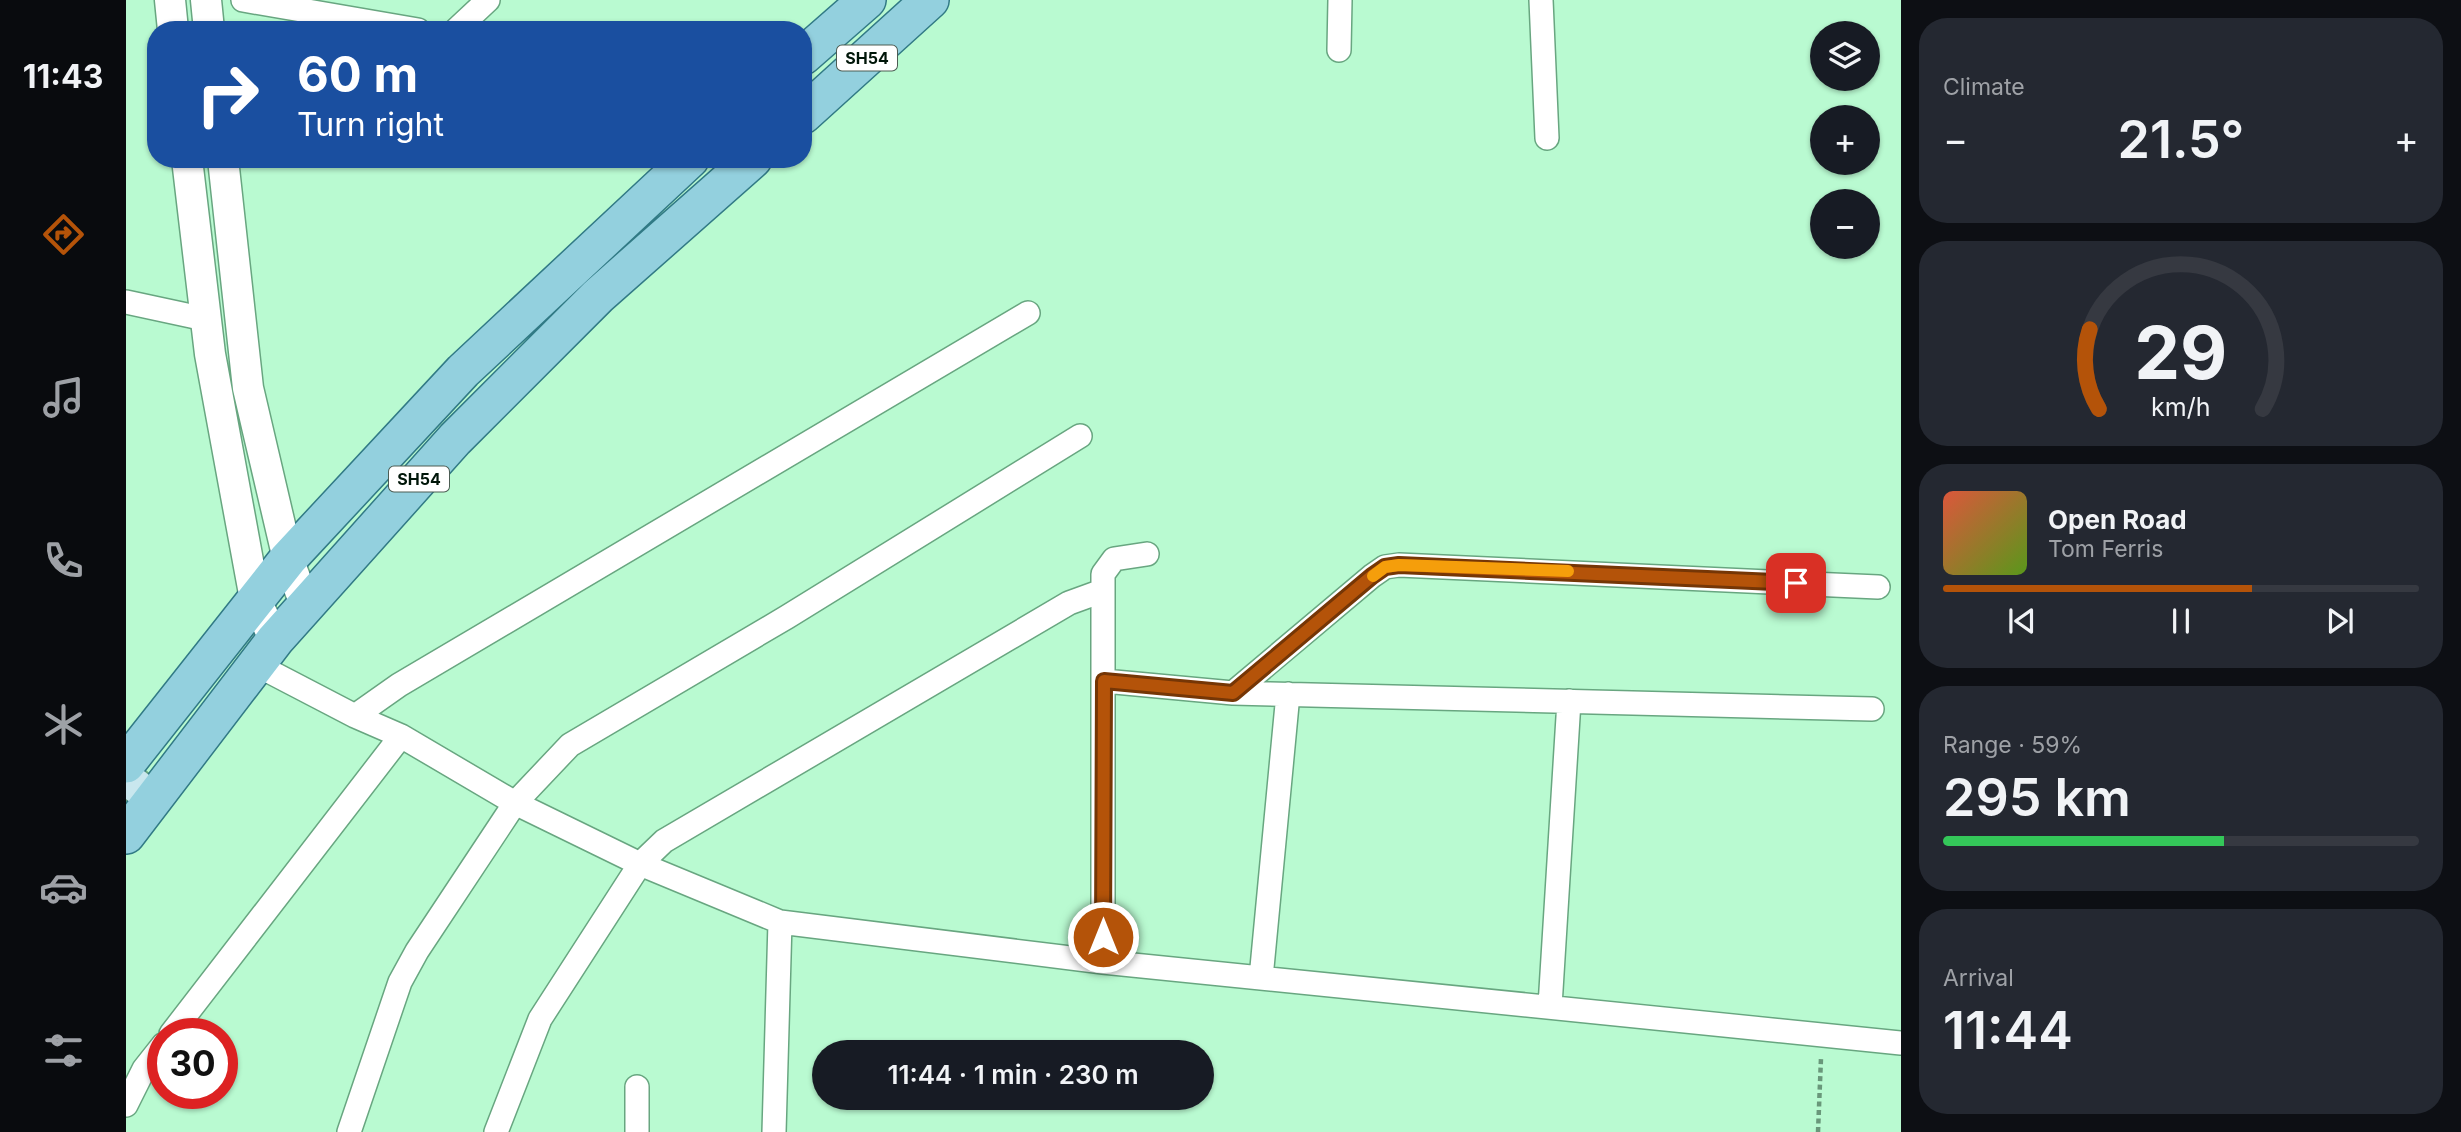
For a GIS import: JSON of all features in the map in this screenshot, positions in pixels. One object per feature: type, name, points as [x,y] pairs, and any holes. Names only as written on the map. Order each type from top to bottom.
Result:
[{"type":"main road","name":"SH54","points":[[812,48],[867,0]]},
{"type":"main road","name":"SH54","points":[[812,107],[930,0]]},
{"type":"main road","name":"SH54","points":[[126,764],[288,559],[463,371],[680,168]]},
{"type":"main road","name":"SH54","points":[[127,833],[140,789],[455,439],[598,296],[743,168]]},
{"type":"street","points":[[170,0],[172,21]]},
{"type":"street","points":[[206,0],[208,21]]},
{"type":"street","points":[[243,0],[366,21]]},
{"type":"street","points":[[466,21],[488,0]]},
{"type":"street","points":[[1339,50],[1340,0]]},
{"type":"street","points":[[1541,0],[1548,138]]},
{"type":"street","points":[[188,168],[205,319],[266,652],[355,716],[401,736],[515,803],[640,863],[780,922],[918,942],[1103,962],[1901,1043]]},
{"type":"street","points":[[224,168],[248,388],[288,559],[305,604]]},
{"type":"street","points":[[126,302],[205,319]]},
{"type":"street","points":[[355,716],[411,678],[1028,313]]},
{"type":"street","points":[[349,1132],[400,982],[417,951],[515,803],[570,745],[787,617],[1080,436]]},
{"type":"street","points":[[1103,962],[1102,591],[1107,565],[1123,555],[1147,555]]},
{"type":"street","points":[[1233,693],[1385,567],[1399,565],[1878,587]]},
{"type":"street","points":[[496,1132],[540,1018],[640,863],[664,841],[1069,603],[1102,591]]},
{"type":"street","points":[[1104,681],[1233,693],[1872,709]]},
{"type":"street","points":[[1261,978],[1288,694]]},
{"type":"street","points":[[1550,1006],[1569,701]]},
{"type":"street","points":[[183,1018],[401,736]]},
{"type":"street","points":[[774,1132],[780,922]]},
{"type":"street","points":[[126,1105],[147,1066]]},
{"type":"street","points":[[637,1087],[637,1132]]},
{"type":"path","points":[[1818,1132],[1822,1033]]},
{"type":"slow traffic","points":[[1373,576],[1385,567],[1399,565],[1568,571]]},
{"type":"route","points":[[1103,937],[1104,681],[1233,693],[1372,576],[1385,567],[1399,565],[1796,583]]}]
